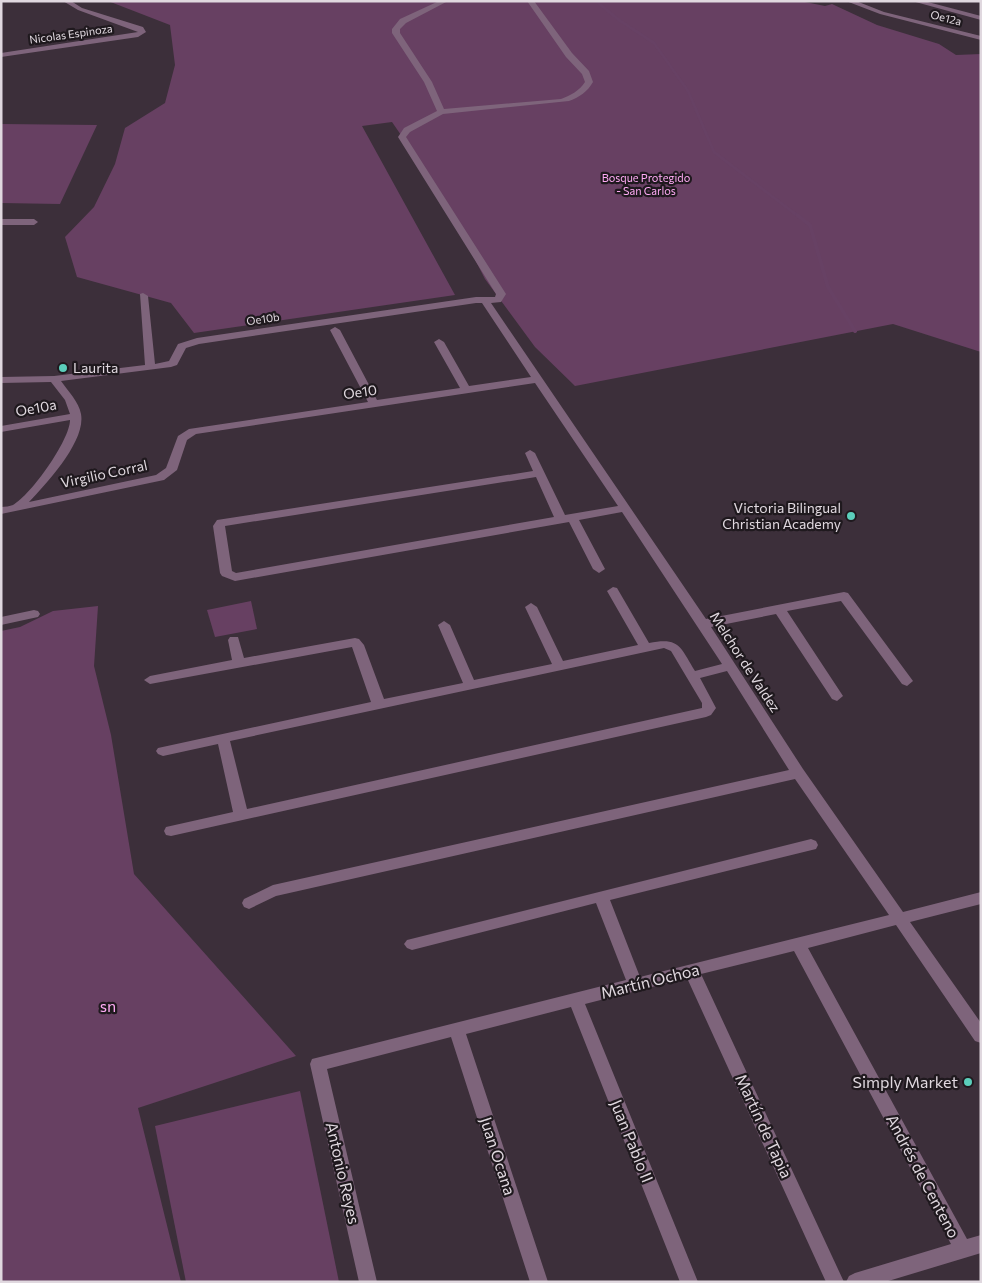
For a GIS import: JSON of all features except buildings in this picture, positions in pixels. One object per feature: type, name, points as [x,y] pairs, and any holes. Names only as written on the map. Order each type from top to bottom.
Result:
[{"type":"street","name":"Nicolas Espinoza","points":[[1,55],[138,35],[142,32],[140,29],[80,9],[66,1]]},
{"type":"street","points":[[441,112],[436,98],[411,53],[396,33],[396,29],[398,24],[404,20],[445,1]]},
{"type":"street","points":[[486,302],[498,300],[501,294],[402,137],[407,130],[441,112],[562,101],[576,97],[586,87],[589,82],[586,73],[569,55],[530,1]]},
{"type":"street","name":"Oe12a","points":[[849,1],[882,13],[981,38]]},
{"type":"street","points":[[915,1],[981,18]]},
{"type":"street","points":[[1,222],[34,222]]},
{"type":"street","points":[[143,296],[150,368]]},
{"type":"street","name":"Oe10b","points":[[1,380],[54,379],[150,368],[173,363],[182,346],[198,341],[476,300],[486,302]]},
{"type":"street","name":"Melchor de Valdez","points":[[486,302],[703,624],[798,773],[981,1036]]},
{"type":"street","points":[[335,330],[374,404]]},
{"type":"street","points":[[439,342],[466,390]]},
{"type":"street","points":[[1,518],[16,508],[49,473],[70,442],[76,416],[68,398],[54,379]]},
{"type":"street","name":"Oe10","points":[[187,434],[193,431],[538,379]]},
{"type":"street","name":"Oe10a","points":[[1,429],[76,416]]},
{"type":"street","name":"Virgilio Corral","points":[[1,511],[160,478],[171,470],[182,438],[187,434]]},
{"type":"street","points":[[530,453],[539,472],[599,569]]},
{"type":"street","points":[[539,472],[221,523],[219,526],[226,573],[234,577],[625,508]]},
{"type":"street","points":[[613,591],[645,647]]},
{"type":"street","points":[[703,624],[844,596],[907,681]]},
{"type":"street","points":[[530,607],[559,666]]},
{"type":"street","points":[[778,608],[837,696]]},
{"type":"street","points":[[1,621],[34,614]]},
{"type":"street","points":[[444,625],[470,685]]},
{"type":"street","points":[[234,640],[239,664]]},
{"type":"street","points":[[150,680],[355,642],[358,645],[379,705]]},
{"type":"street","points":[[163,751],[645,647],[671,645],[692,676],[709,708],[706,712],[171,831]]},
{"type":"street","points":[[692,676],[730,666]]},
{"type":"street","points":[[223,738],[241,815]]},
{"type":"street","points":[[248,903],[272,890],[798,773]]},
{"type":"street","points":[[412,944],[810,845]]},
{"type":"street","points":[[601,896],[636,985]]},
{"type":"street","name":"Martín Ochoa","points":[[318,1064],[981,898]]},
{"type":"street","name":"Andrés de Centeno","points":[[798,944],[963,1249]]},
{"type":"street","name":"Martín de Tapia","points":[[692,971],[835,1282]]},
{"type":"street","name":"Juan Pablo II","points":[[576,1000],[689,1282]]},
{"type":"street","name":"Juan Ocana","points":[[457,1030],[539,1282]]},
{"type":"street","name":"Antonio Reyes","points":[[318,1064],[368,1282]]},
{"type":"street","points":[[855,1282],[981,1244]]},
{"type":"green space","name":"Bosque Protegido - San Carlos","points":[[108,1],[800,1],[825,6],[832,4],[877,25],[939,44],[956,55],[981,54],[981,352],[893,324],[575,386],[535,347],[485,279],[441,193],[392,122],[362,126],[455,295],[194,333],[171,303],[77,277],[65,237],[94,207],[115,164],[125,128],[165,103],[175,65],[170,25]]},
{"type":"green space","points":[[1,124],[97,125],[60,204],[1,203]]},
{"type":"green space","points":[[251,601],[257,629],[215,637],[207,610]]},
{"type":"green space","name":"sn","points":[[98,606],[94,666],[111,735],[134,874],[296,1056],[138,1108],[181,1282],[1,1282],[1,631],[20,627],[53,611]]},
{"type":"green space","points":[[300,1091],[339,1282],[186,1282],[155,1126]]},
{"type":"waterway","points":[[596,1],[619,20],[654,43],[688,91],[714,152],[798,216]]},
{"type":"waterway","points":[[797,215],[810,225],[828,287],[855,331]]},
{"type":"place","name":"Laurita","points":[[63,368]]},
{"type":"place","name":"Victoria Bilingual Christian Academy","points":[[851,516]]},
{"type":"place","name":"Simply Market","points":[[968,1082]]}]
